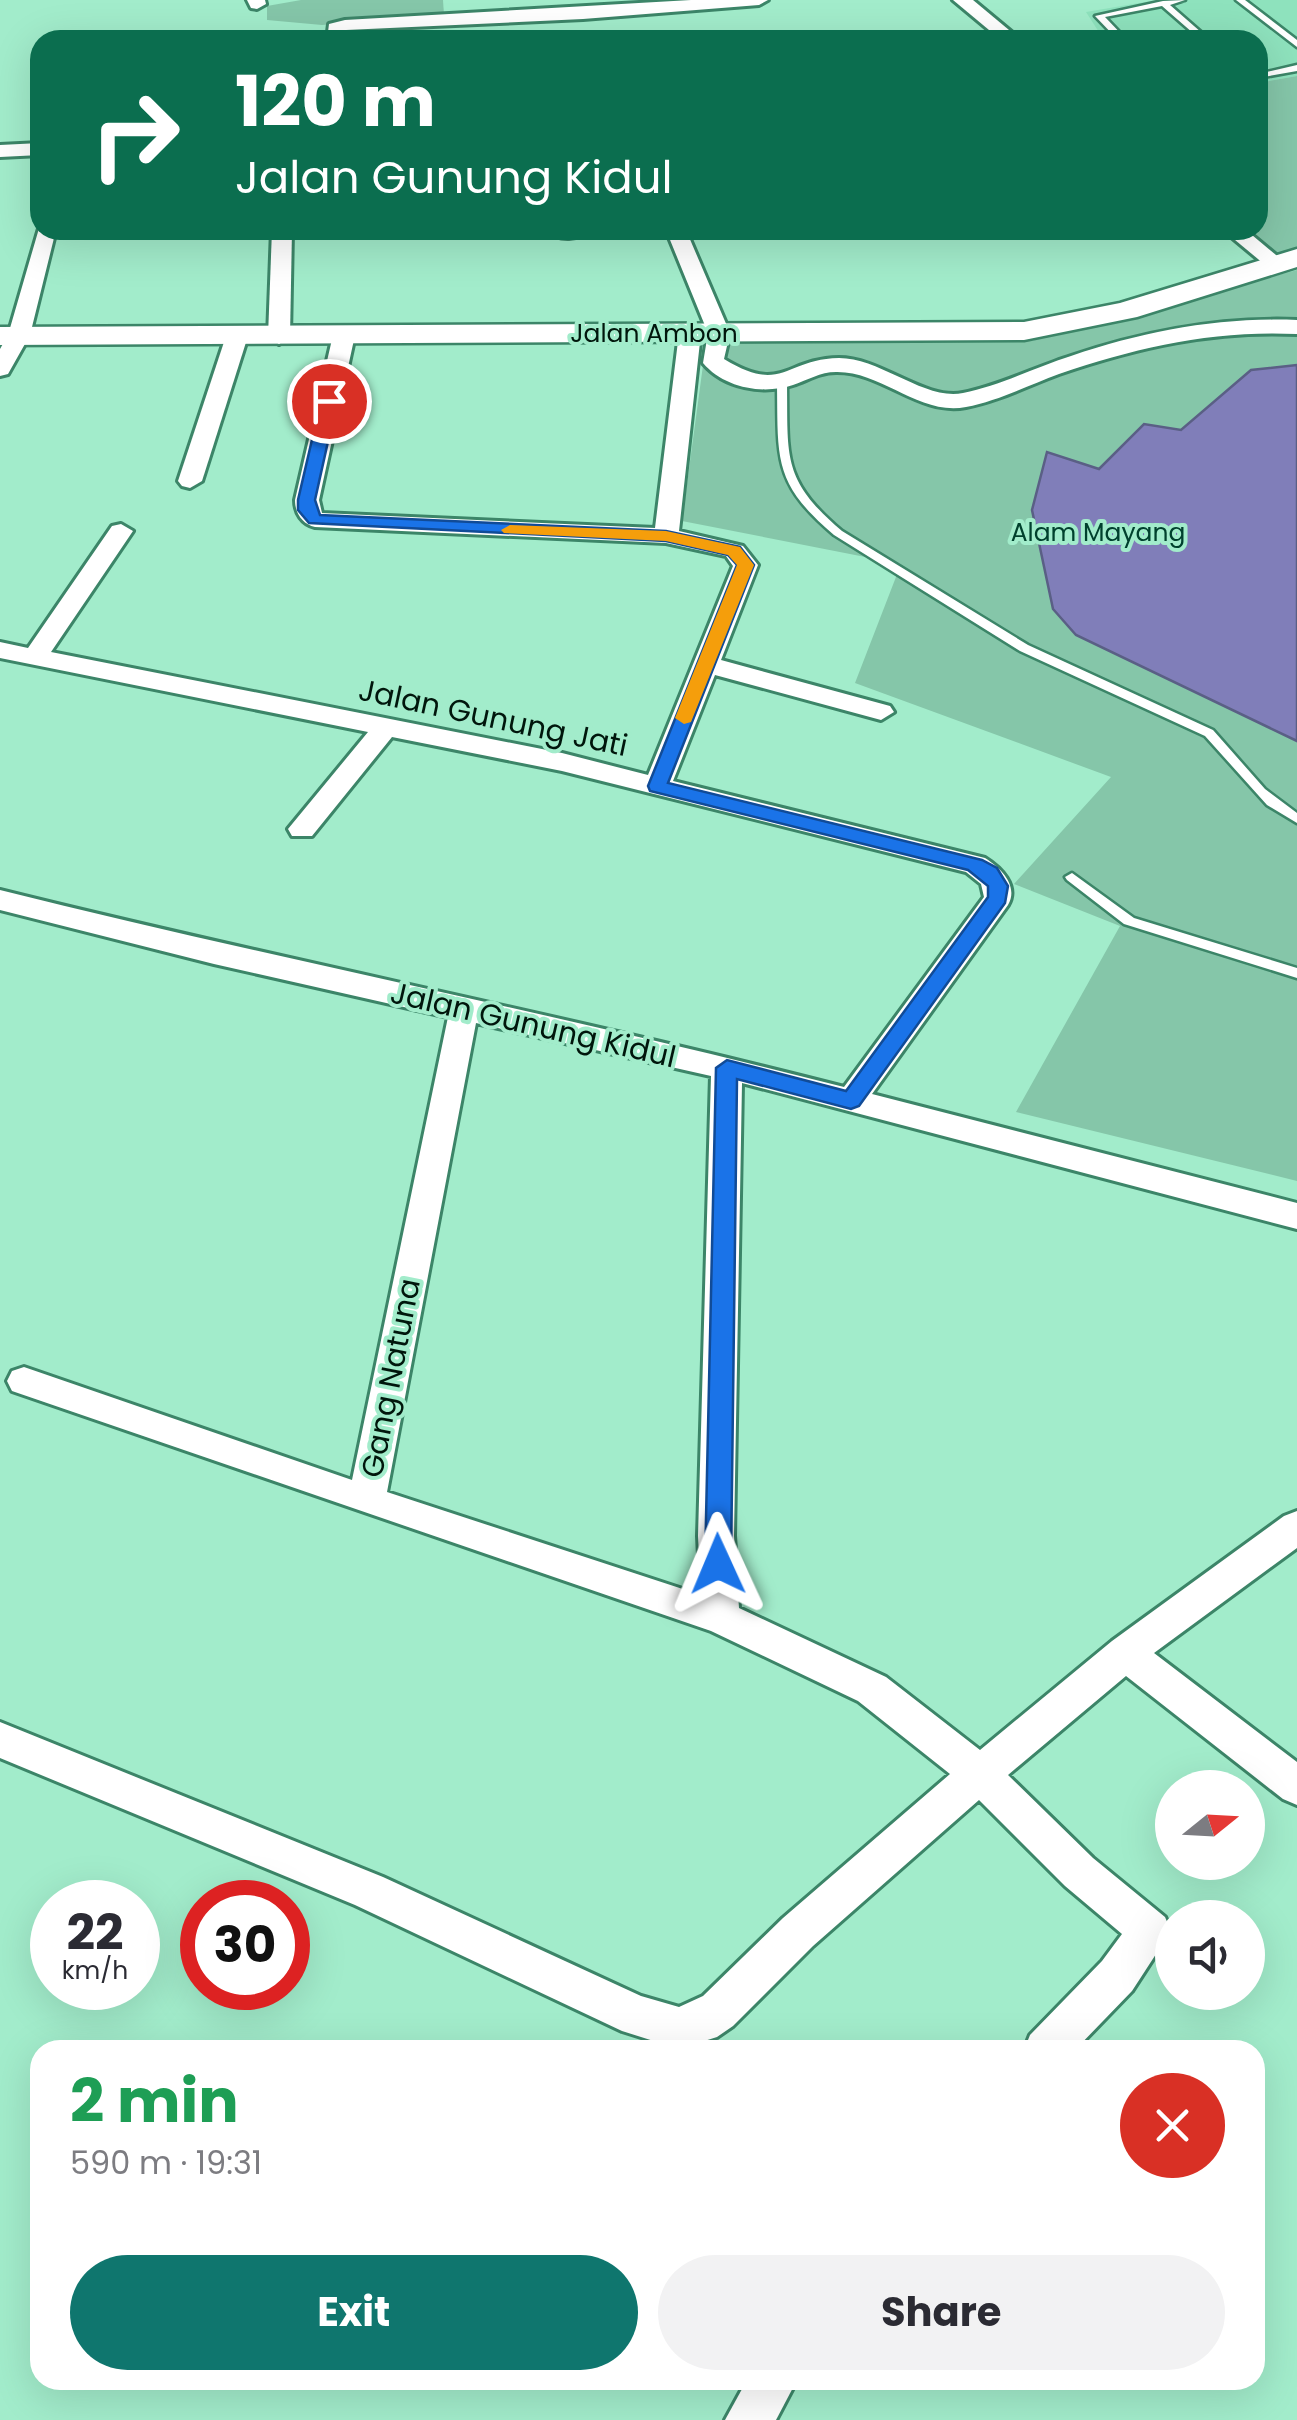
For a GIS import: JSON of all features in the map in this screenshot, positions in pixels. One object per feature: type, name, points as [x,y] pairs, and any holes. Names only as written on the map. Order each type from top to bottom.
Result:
[{"type":"street","points":[[446,0],[448,21]]},
{"type":"street","points":[[360,30],[759,0]]},
{"type":"street","points":[[971,1],[1001,30]]},
{"type":"street","points":[[582,30],[583,14]]},
{"type":"street","points":[[0,151],[30,150]]},
{"type":"street","points":[[0,369],[43,240]]},
{"type":"street","points":[[279,336],[282,240]]},
{"type":"street","points":[[679,240],[714,363],[764,385],[782,384],[844,364],[877,374],[915,393],[944,401],[963,400],[1141,340],[1179,332],[1264,324],[1297,327]]},
{"type":"street","points":[[1250,240],[1287,262]]},
{"type":"street","name":"Jalan Ambon","points":[[10,335],[1041,330],[1126,310],[1287,262]]},
{"type":"street","points":[[666,536],[705,333]]},
{"type":"street","points":[[344,335],[307,500],[307,510],[315,520],[666,536],[734,551],[746,565],[657,786]]},
{"type":"street","points":[[190,481],[237,336]]},
{"type":"street","points":[[34,658],[121,531]]},
{"type":"street","name":"Jalan Gunung Jati","points":[[0,650],[562,762],[975,865],[990,873],[998,886],[998,898],[851,1100]]},
{"type":"street","points":[[706,664],[881,712]]},
{"type":"street","points":[[302,828],[386,728]]},
{"type":"street","name":"Jalan Gunung Kidul","points":[[1,903],[727,1068],[1297,1216]]},
{"type":"street","name":"Gang Natuna","points":[[464,1010],[368,1488],[371,1502],[721,1618],[872,1688],[980,1774],[1079,1872],[1150,1931],[1117,1976],[1055,2040]]},
{"type":"street","points":[[721,1618],[716,1536],[727,1068]]},
{"type":"street","points":[[24,1381],[371,1502]]},
{"type":"street","points":[[0,1740],[368,1891],[669,2028],[702,2022],[798,1932],[1125,1653],[1297,1527]]},
{"type":"street","points":[[1125,1653],[1297,1786]]},
{"type":"lane","points":[[1113,30],[1099,16],[1182,0]]},
{"type":"lane","points":[[1240,0],[1297,44]]},
{"type":"lane","points":[[1163,3],[1194,30]]},
{"type":"lane","points":[[1268,74],[1297,68]]},
{"type":"lane","points":[[782,384],[784,469],[813,514],[838,534],[1024,648],[1209,733],[1230,752],[1268,800],[1297,819]]},
{"type":"lane","points":[[1072,877],[1130,922],[1297,973]]},
{"type":"shaded area","points":[[1157,0],[1297,0],[1297,76],[1268,81],[1268,30],[1098,30],[1086,12]]},
{"type":"shaded area","points":[[1297,365],[1297,741],[1076,635],[1053,609],[1032,510],[1047,452],[1099,469],[1144,424],[1181,430],[1251,370]]},
{"type":"green space","points":[[301,0],[443,0],[444,15],[322,25],[267,20],[267,6]]},
{"type":"green space","points":[[1297,76],[1297,251],[1278,258],[1253,240],[1268,240],[1268,81]]},
{"type":"green space","name":"Alam Mayang","points":[[1297,270],[1297,1181],[1016,1112],[1120,926],[1014,884],[1111,777],[855,683],[901,564],[682,521],[706,343],[1031,341]]},
{"type":"slow traffic","points":[[510,530],[666,536],[734,551],[742,558],[746,565],[684,718]]},
{"type":"route","points":[[329,401],[307,500],[307,510],[315,520],[666,536],[734,551],[742,558],[746,565],[657,786],[975,865],[990,873],[998,886],[998,898],[851,1100],[727,1068],[718,1564]]}]
